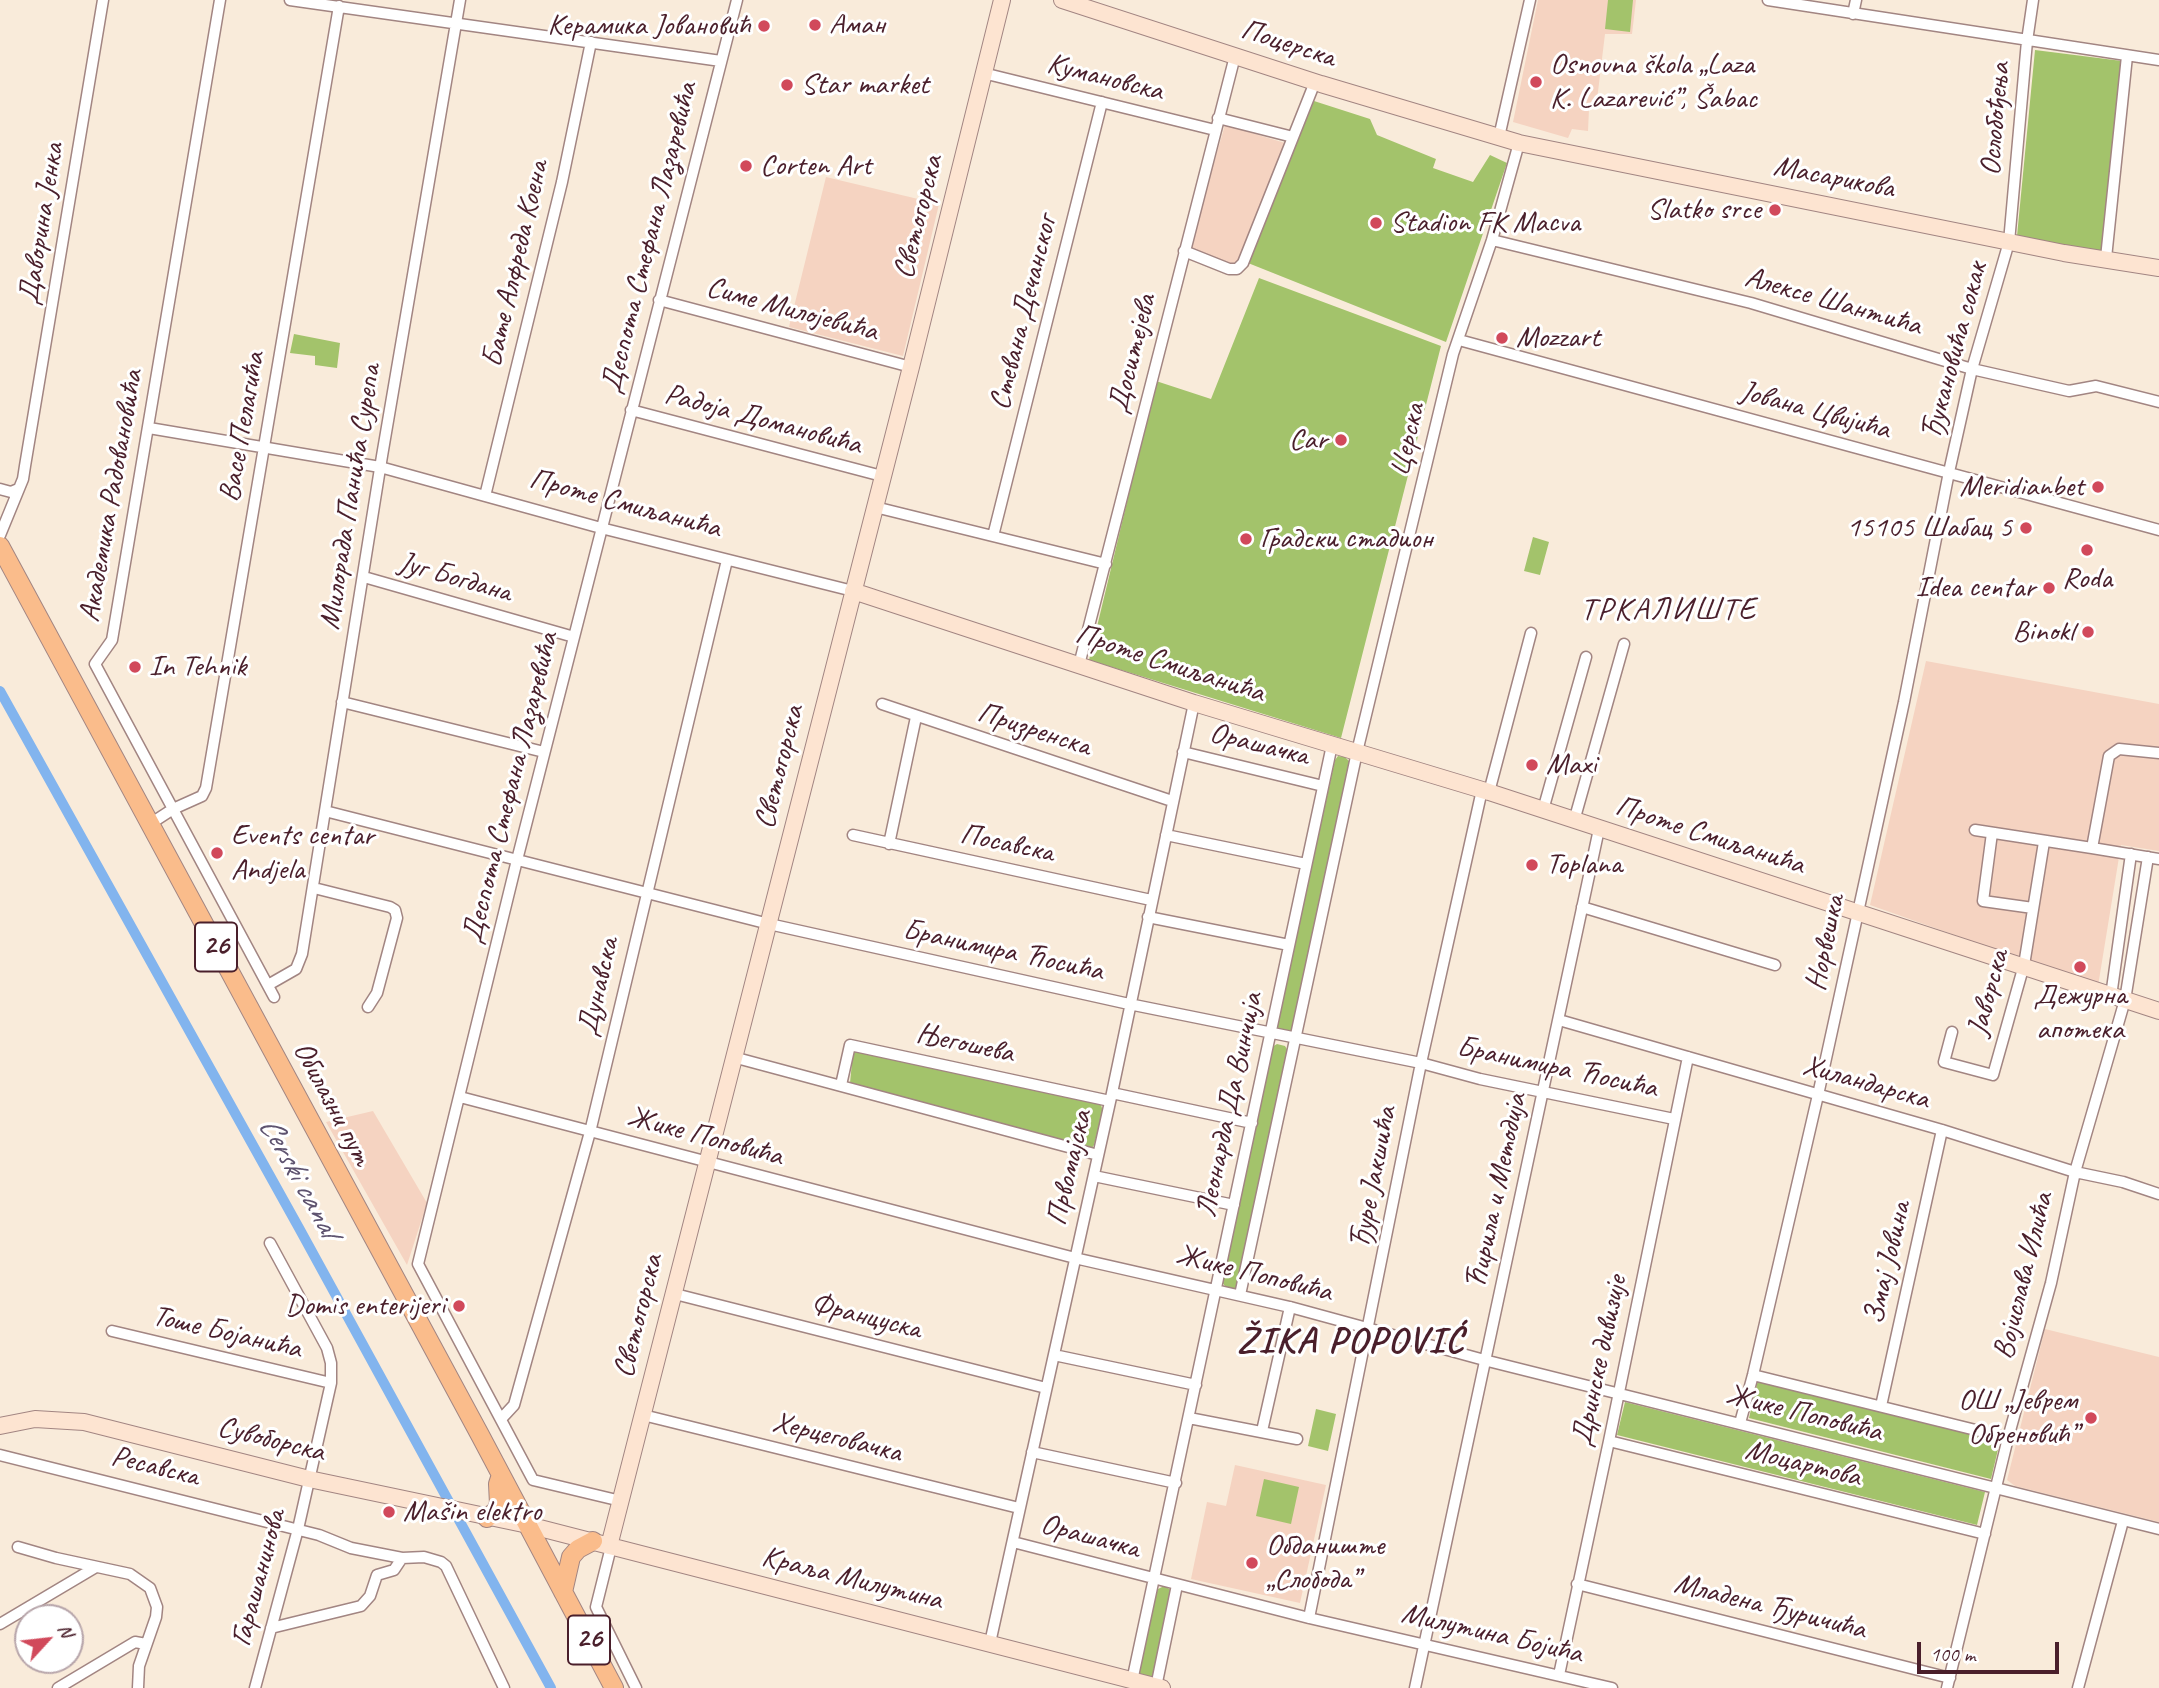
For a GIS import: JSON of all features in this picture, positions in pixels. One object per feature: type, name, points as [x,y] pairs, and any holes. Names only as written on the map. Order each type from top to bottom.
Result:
[{"type":"main road","name":"Обилазни пут","points":[[0,546],[614,1688]]},
{"type":"main road","points":[[484,1517],[496,1511],[499,1504],[498,1484],[501,1475]]},
{"type":"main road","points":[[563,1592],[570,1557],[578,1549],[604,1545]]},
{"type":"street","name":"Даворина Јенка","points":[[0,535],[11,492],[23,479],[103,0]]},
{"type":"street","name":"Академика Радовановића","points":[[220,0],[112,640],[95,664],[274,997]]},
{"type":"street","points":[[290,0],[721,61]]},
{"type":"street","name":"Милорада Панића Сурепа","points":[[268,985],[296,969],[302,954],[380,467],[460,0]]},
{"type":"street","name":"Деспота Стефана Лазаревића","points":[[621,1501],[533,1480],[418,1264],[544,752],[737,0]]},
{"type":"street","name":"Светогорска","points":[[604,1545],[621,1501],[675,1294],[1002,0]]},
{"type":"street","name":"Поцерска","points":[[1062,0],[1315,82],[1499,137]]},
{"type":"street","points":[[1499,137],[1530,0]]},
{"type":"street","points":[[1768,0],[2159,60]]},
{"type":"street","points":[[1853,14],[1856,0]]},
{"type":"street","name":"Ослобођења","points":[[2009,242],[2027,41],[2034,0]]},
{"type":"street","points":[[324,4],[336,19],[358,9]]},
{"type":"street","name":"Васе Пелагића","points":[[150,824],[173,809],[202,796],[206,788],[338,6]]},
{"type":"street","name":"Бате Алфреда Коена","points":[[485,496],[562,181],[591,42]]},
{"type":"street","name":"Доситејева","points":[[1079,665],[1235,56]]},
{"type":"street","points":[[2105,258],[2127,56]]},
{"type":"street","name":"Кумановска","points":[[984,73],[1215,130]]},
{"type":"street","points":[[1184,251],[1229,269],[1241,267],[1315,82]]},
{"type":"street","name":"Стевана Дечанског","points":[[993,536],[1102,102]]},
{"type":"street","points":[[1218,118],[1293,137]]},
{"type":"street","name":"Масарикова","points":[[1499,137],[2064,253],[2159,268]]},
{"type":"street","name":"Церска","points":[[1357,752],[1459,340],[1492,240],[1519,143]]},
{"type":"street","name":"Алексе Шантића","points":[[1492,240],[1751,303],[1972,369],[2069,391],[2096,386],[2159,402]]},
{"type":"street","name":"Ђукановића сокак","points":[[1949,472],[1972,369],[2009,242]]},
{"type":"street","name":"Симе Милојевића","points":[[659,300],[911,367]]},
{"type":"street","name":"Јована Цвијића","points":[[1459,340],[2159,530]]},
{"type":"street","name":"Радоја Домановића","points":[[631,411],[882,476]]},
{"type":"street","name":"Проте Смиљанића","points":[[149,428],[380,467],[601,528],[853,591],[1194,703],[1486,791],[2159,1011]]},
{"type":"street","name":"Норвешка","points":[[1740,1423],[1818,1095],[1904,702],[1949,472]]},
{"type":"street","points":[[875,507],[1105,564]]},
{"type":"street","name":"Дунавска","points":[[501,1419],[509,1412],[517,1396],[590,1132],[727,560]]},
{"type":"street","name":"Југ Богдана","points":[[364,577],[574,637]]},
{"type":"street","name":"Ђуре Јакшића","points":[[1309,1618],[1422,1063],[1486,791],[1531,633]]},
{"type":"street","points":[[1574,821],[1624,644]]},
{"type":"street","points":[[1543,810],[1587,657]]},
{"type":"street","points":[[342,702],[544,752]]},
{"type":"street","name":"Првомајска","points":[[990,1643],[1094,1176],[1194,703]]},
{"type":"street","name":"Призренска","points":[[882,704],[1172,801]]},
{"type":"street","points":[[889,844],[916,717]]},
{"type":"street","name":"Леонарда Да Винчија","points":[[1132,1681],[1156,1579],[1332,745]]},
{"type":"street","points":[[2092,848],[2109,756],[2119,749],[2159,754]]},
{"type":"street","name":"Орашачка","points":[[1183,751],[1323,786]]},
{"type":"street","name":"Леонарда Да Винчија","points":[[1240,1295],[1357,752]]},
{"type":"street","name":"Бранимира Ћосића","points":[[325,811],[769,924],[1129,1004],[1422,1063],[1480,1079],[1674,1118]]},
{"type":"street","name":"Ћирила и Методија","points":[[1415,1688],[1599,829]]},
{"type":"street","points":[[1975,830],[2153,858],[2118,998]]},
{"type":"street","points":[[1992,833],[1983,901],[2033,908]]},
{"type":"street","name":"Посавска","points":[[853,835],[1151,900]]},
{"type":"street","points":[[1166,835],[1306,863]]},
{"type":"street","name":"Јаворска","points":[[1952,1032],[1944,1062],[1993,1075],[2024,965],[2044,842]]},
{"type":"street","points":[[2118,998],[2131,854]]},
{"type":"street","points":[[314,888],[395,910],[397,918],[377,993],[368,1007]]},
{"type":"street","points":[[1582,907],[1775,965]]},
{"type":"street","points":[[1148,917],[1289,945]]},
{"type":"street","name":"Војислава Илића","points":[[1949,1683],[2008,1438],[2051,1283],[2118,998]]},
{"type":"street","name":"Хиландарска","points":[[1559,1020],[1942,1130],[2075,1172],[2123,1182],[2159,1194]]},
{"type":"street","name":"Његошева","points":[[841,1085],[850,1045],[1111,1097]]},
{"type":"street","points":[[733,1057],[1098,1155]]},
{"type":"street","name":"Дринске дивизије","points":[[1559,1675],[1688,1057]]},
{"type":"street","name":"Жике Поповића","points":[[460,1097],[1074,1258],[1290,1307],[1485,1360],[2159,1529]]},
{"type":"street","points":[[1111,1097],[1252,1123]]},
{"type":"street","name":"Змај Јовина","points":[[1881,1406],[1942,1130]]},
{"type":"street","points":[[1094,1176],[1234,1205]]},
{"type":"street","name":"Гарашанинова","points":[[255,1688],[298,1529],[331,1383],[331,1363],[327,1348],[270,1242]]},
{"type":"street","name":"Француска","points":[[675,1294],[1046,1388]]},
{"type":"street","points":[[1262,1431],[1290,1307]]},
{"type":"street","name":"Тоше Бојанића","points":[[112,1331],[331,1383]]},
{"type":"street","points":[[1054,1355],[1196,1385]]},
{"type":"street","points":[[1753,1375],[2008,1438]]},
{"type":"street","name":"Херцеговачка","points":[[643,1415],[1018,1508]]},
{"type":"street","points":[[1189,1418],[1297,1439]]},
{"type":"street","name":"Сувоборска","points":[[0,1426],[35,1419],[84,1422],[309,1479],[528,1525]]},
{"type":"street","name":"Моцартова","points":[[1609,1441],[1985,1534]]},
{"type":"street","points":[[1032,1452],[1176,1483]]},
{"type":"street","name":"Ресавска","points":[[0,1455],[298,1529],[351,1548],[402,1558],[433,1558],[446,1566],[504,1688]]},
{"type":"street","points":[[2078,1688],[2123,1521]]},
{"type":"street","name":"Краља Милутина","points":[[528,1525],[1154,1687]]},
{"type":"street","name":"Орашачка","points":[[1013,1542],[1156,1579]]},
{"type":"street","points":[[604,1545],[596,1607],[636,1688]]},
{"type":"street","points":[[18,1546],[130,1574],[150,1588],[157,1607],[156,1617],[139,1666],[138,1688]]},
{"type":"street","points":[[271,1628],[361,1606],[370,1596],[375,1578],[394,1570],[402,1558]]},
{"type":"street","points":[[0,1624],[96,1567]]},
{"type":"street","name":"Милутина Бојића","points":[[1156,1579],[1309,1618],[1612,1688]]},
{"type":"street","name":"Младена Ђуричића","points":[[1577,1584],[1949,1683]]},
{"type":"street","points":[[1154,1687],[1177,1585]]},
{"type":"street","points":[[58,1688],[130,1645],[146,1644]]},
{"type":"shaded area","points":[[1538,0],[1636,0],[1632,34],[1605,34],[1596,108],[1589,109],[1588,131],[1572,129],[1568,138],[1513,122]]},
{"type":"shaded area","points":[[1225,125],[1285,143],[1239,262],[1232,266],[1189,248]]},
{"type":"shaded area","points":[[826,177],[939,204],[903,356],[789,327]]},
{"type":"shaded area","points":[[1926,661],[2159,704],[2159,851],[2121,845],[2098,986],[1870,905]]},
{"type":"shaded area","points":[[373,1111],[427,1203],[407,1265],[326,1122]]},
{"type":"shaded area","name":"ОШ „Јеврем Обреновић”","points":[[2045,1329],[2159,1357],[2159,1522],[2015,1486],[2007,1480]]},
{"type":"shaded area","points":[[1235,1465],[1326,1485],[1300,1603],[1191,1579],[1207,1502],[1226,1506]]},
{"type":"green space","points":[[1608,0],[1633,0],[1630,32],[1605,29]]},
{"type":"green space","points":[[2035,50],[2122,61],[2106,255],[2017,236]]},
{"type":"green space","name":"Stadion FK Macva","points":[[1314,101],[1370,119],[1377,135],[1436,159],[1433,168],[1473,182],[1490,155],[1507,163],[1446,342],[1248,263]]},
{"type":"green space","points":[[1259,278],[1441,346],[1341,738],[1089,660],[1156,381],[1211,399]]},
{"type":"green space","points":[[294,334],[340,343],[337,368],[315,365],[315,356],[290,353]]},
{"type":"green space","points":[[1533,537],[1549,542],[1540,575],[1524,571]]},
{"type":"green space","points":[[1338,756],[1345,757],[1350,762],[1291,1032],[1279,1030],[1277,1026]]},
{"type":"green space","points":[[1277,1044],[1285,1046],[1288,1051],[1238,1286],[1235,1289],[1227,1289],[1222,1282],[1272,1047]]},
{"type":"green space","points":[[856,1050],[1100,1102],[1103,1111],[1094,1145],[1092,1148],[850,1083],[853,1052]]},
{"type":"green space","points":[[1758,1380],[2000,1441],[1991,1479],[1749,1418]]},
{"type":"green space","points":[[1625,1402],[1985,1492],[1977,1525],[1617,1435]]},
{"type":"green space","points":[[1316,1409],[1336,1414],[1328,1451],[1308,1446]]},
{"type":"green space","points":[[1264,1479],[1299,1487],[1291,1524],[1256,1516]]},
{"type":"green space","points":[[1164,1586],[1171,1590],[1152,1677],[1138,1674],[1156,1590]]},
{"type":"waterway","name":"Cerski canal","points":[[0,691],[551,1688]]},
{"type":"place","name":"Аман","points":[[815,25]]},
{"type":"place","name":"Керамика Јовановић","points":[[764,26]]},
{"type":"place","name":"Osnovna škola „Laza K. Lazarević”, Šabac","points":[[1536,82]]},
{"type":"place","name":"Star market","points":[[787,85]]},
{"type":"place","name":"Corten Art","points":[[746,166]]},
{"type":"place","name":"Slatko srce","points":[[1775,210]]},
{"type":"place","name":"Stadion FK Macva","points":[[1376,223]]},
{"type":"place","name":"Mozzart","points":[[1502,338]]},
{"type":"place","name":"Car","points":[[1341,440]]},
{"type":"place","name":"Meridianbet","points":[[2098,487]]},
{"type":"place","name":"15105 Шабац 5","points":[[2026,528]]},
{"type":"place","name":"Градски стадион","points":[[1246,539]]},
{"type":"place","name":"Roda","points":[[2087,550]]},
{"type":"place","name":"Idea centar","points":[[2049,588]]},
{"type":"place","name":"Binokl","points":[[2088,632]]},
{"type":"place","name":"In Tehnik","points":[[135,667]]},
{"type":"place","name":"Maxi","points":[[1532,765]]},
{"type":"place","name":"Events centar Andjela","points":[[217,853]]},
{"type":"place","name":"Toplana","points":[[1532,865]]},
{"type":"place","name":"Дежурна апотека","points":[[2080,967]]},
{"type":"place","name":"Domis enterijeri","points":[[459,1306]]},
{"type":"place","name":"ОШ „Јеврем Обреновић”","points":[[2091,1418]]},
{"type":"place","name":"Mašin elektro","points":[[389,1512]]},
{"type":"place","name":"Обданиште „Слобода”","points":[[1252,1563]]},
{"type":"district","name":"ТРКАЛИШТЕ","points":[[1669,611]]},
{"type":"district","name":"ŽIKA POPOVIĆ","points":[[1351,1342]]}]
